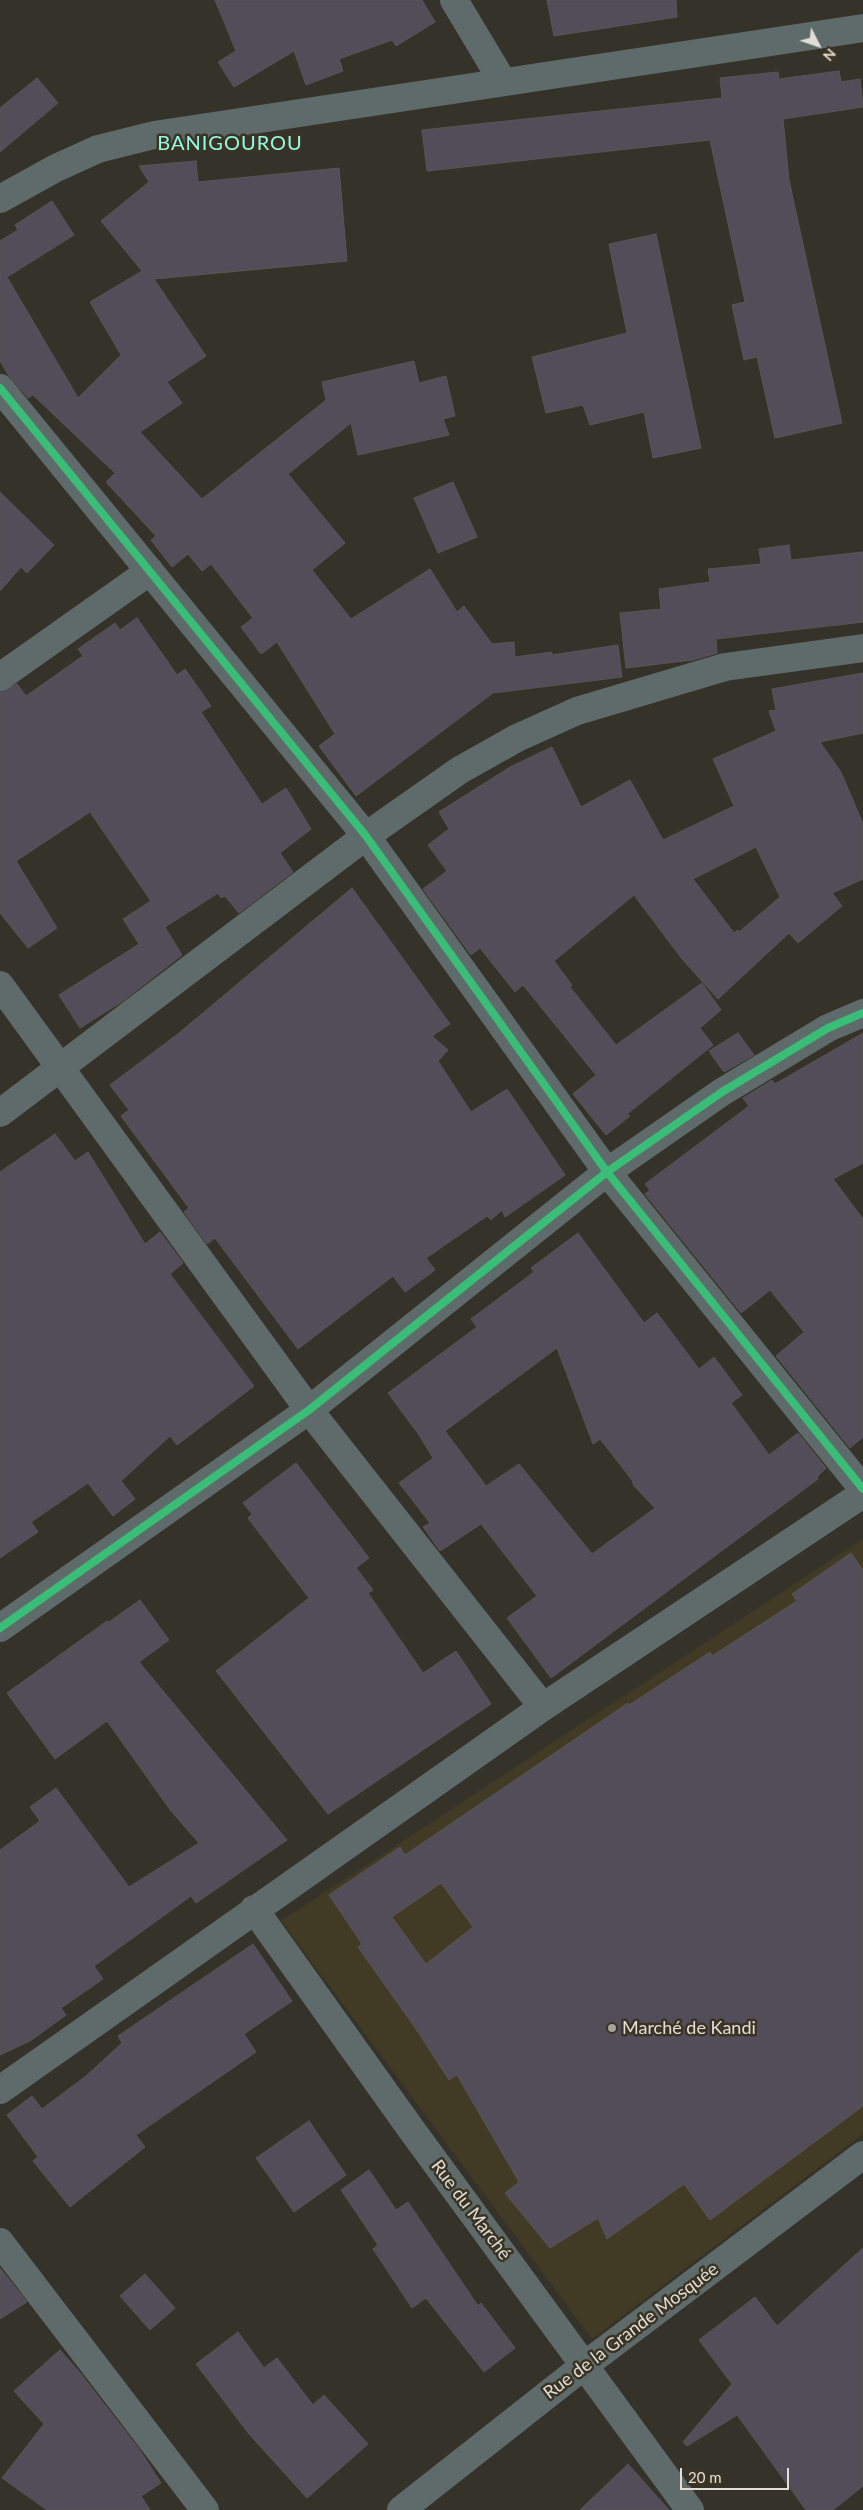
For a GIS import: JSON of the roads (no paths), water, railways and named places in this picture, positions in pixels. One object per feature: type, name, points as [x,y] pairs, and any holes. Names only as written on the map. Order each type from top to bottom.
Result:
[{"type":"street","points":[[454,0],[503,82]]},
{"type":"street","points":[[0,199],[56,168],[98,149],[154,135],[863,28]]},
{"type":"street","points":[[0,388],[366,836],[607,1172],[863,1490]]},
{"type":"street","points":[[0,677],[150,571]]},
{"type":"street","points":[[0,1113],[366,836],[460,770],[517,738],[577,711],[725,667],[863,648]]},
{"type":"street","points":[[0,985],[309,1410],[543,1707]]},
{"type":"street","points":[[0,1628],[309,1410],[607,1172],[722,1092],[828,1028],[863,1013]]},
{"type":"street","points":[[0,2090],[543,1707],[863,1494]]},
{"type":"street","name":"Rue du Marché","points":[[254,1910],[411,2129],[690,2510]]},
{"type":"street","name":"Rue de la Grande Mosquée","points":[[401,2510],[585,2365],[863,2155]]},
{"type":"street","points":[[0,2242],[205,2510]]},
{"type":"place","name":"Marché de Kandi","points":[[612,2028]]},
{"type":"district","name":"BANIGOUROU","points":[[230,144]]}]
